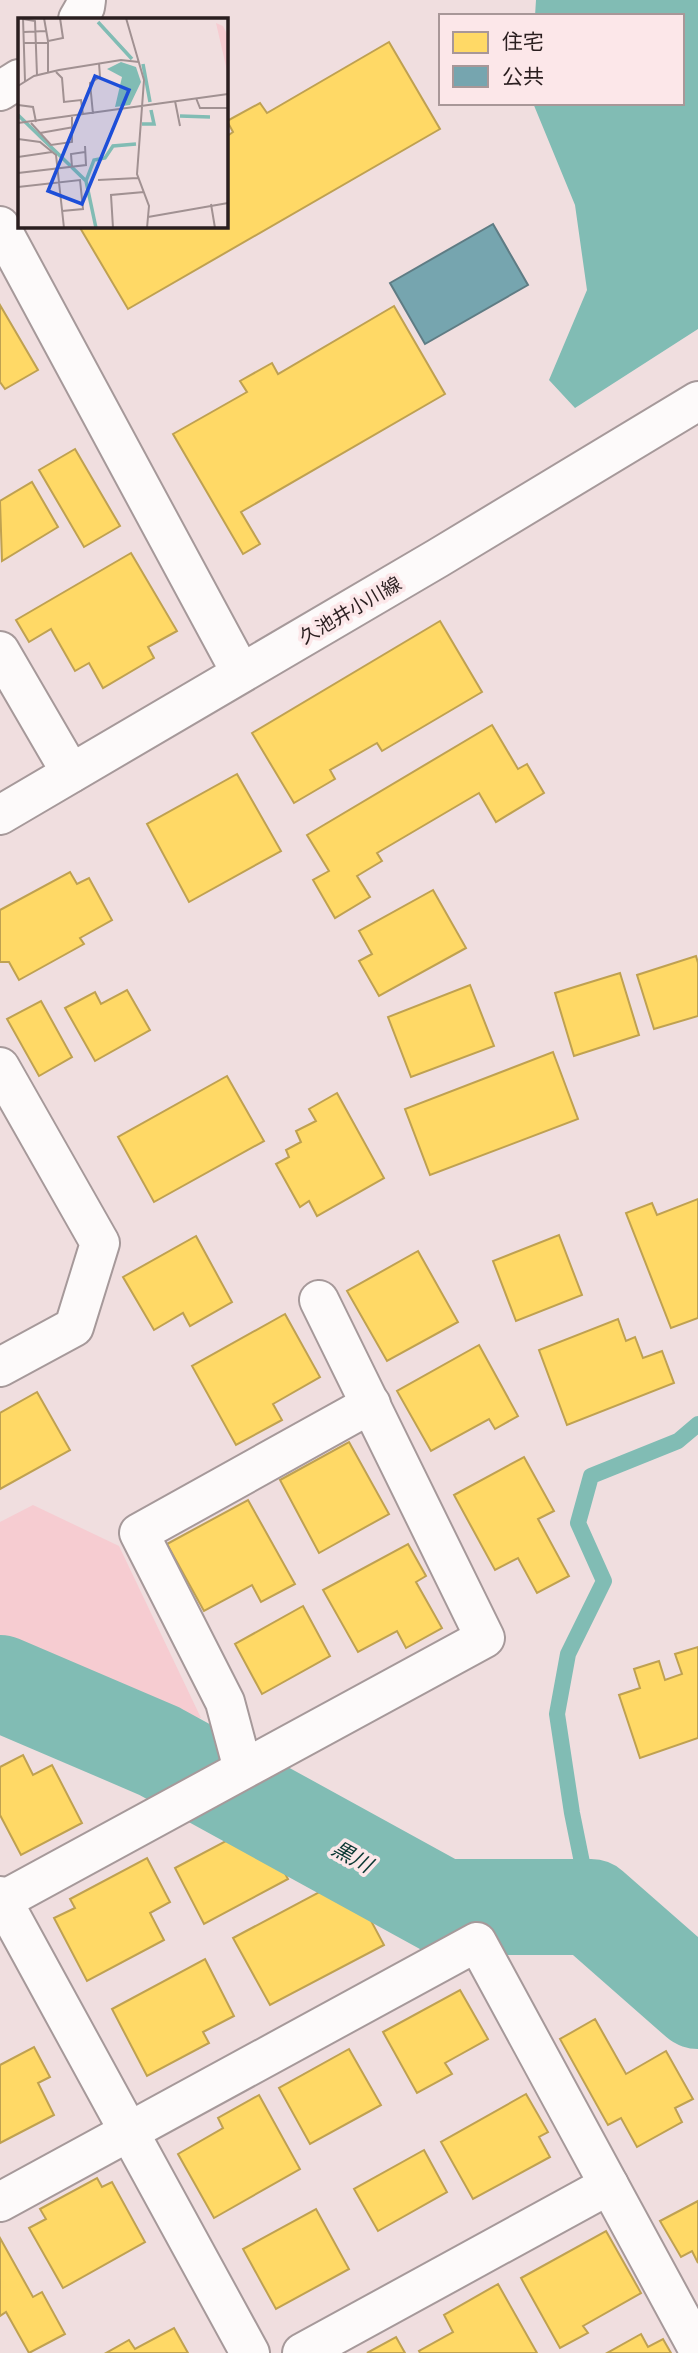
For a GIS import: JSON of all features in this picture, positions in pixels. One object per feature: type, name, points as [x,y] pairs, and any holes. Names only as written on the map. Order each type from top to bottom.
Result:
[{"type":"street","points":[[79,18],[85,8],[86,0]]},
{"type":"street","points":[[0,91],[18,80]]},
{"type":"street","points":[[0,226],[241,673]]},
{"type":"street","name":"久池井小川線","points":[[0,815],[438,558],[698,401]]},
{"type":"street","points":[[0,651],[71,774]]},
{"type":"street","points":[[0,1067],[100,1243],[74,1327],[0,1367]]},
{"type":"street","points":[[250,2353],[1,1899],[180,1804],[251,1754],[485,1638],[319,1300]]},
{"type":"street","points":[[251,1754],[139,1532],[371,1404]]},
{"type":"street","points":[[0,2202],[477,1942],[698,2349]]},
{"type":"street","points":[[302,2353],[609,2185]]},
{"type":"shaded area","points":[[33,1505],[119,1546],[201,1718],[153,1716],[0,1635],[0,1522]]},
{"type":"water","points":[[536,0],[698,0],[698,329],[575,408],[549,380],[587,290],[575,205],[534,105],[684,105],[684,14],[535,14]]},
{"type":"building: 住宅","points":[[389,42],[440,129],[128,309],[80,228],[228,228],[228,136],[233,132],[228,120],[260,103],[267,113]]},
{"type":"building: 住宅","points":[[0,305],[38,370],[5,389],[0,382]]},
{"type":"building: 住宅","points":[[394,306],[445,394],[241,512],[260,544],[243,554],[173,434],[247,392],[240,381],[272,363],[278,374]]},
{"type":"building: 住宅","points":[[75,449],[120,526],[84,547],[39,470]]},
{"type":"building: 住宅","points":[[32,482],[58,527],[2,561],[0,501]]},
{"type":"building: 住宅","points":[[131,553],[177,631],[148,647],[154,658],[103,688],[89,663],[75,671],[51,629],[29,642],[16,620]]},
{"type":"building: 住宅","points":[[440,621],[482,692],[382,751],[377,743],[330,770],[335,779],[294,803],[252,733]]},
{"type":"building: 住宅","points":[[492,725],[518,769],[527,764],[544,793],[496,822],[479,793],[377,853],[382,861],[357,876],[370,897],[335,918],[313,880],[329,871],[307,835]]},
{"type":"building: 住宅","points":[[237,774],[281,851],[189,902],[147,824]]},
{"type":"building: 住宅","points":[[70,872],[77,884],[89,878],[112,920],[80,938],[84,944],[19,980],[9,962],[0,962],[0,910]]},
{"type":"building: 住宅","points":[[433,890],[466,948],[379,996],[359,961],[372,954],[359,931]]},
{"type":"building: 住宅","points":[[696,956],[698,1016],[654,1029],[637,975]]},
{"type":"building: 住宅","points":[[620,973],[639,1035],[574,1056],[555,993]]},
{"type":"building: 住宅","points":[[470,985],[494,1046],[411,1077],[388,1017]]},
{"type":"building: 住宅","points":[[127,990],[150,1030],[95,1061],[65,1008],[95,992],[101,1004]]},
{"type":"building: 住宅","points":[[41,1001],[72,1057],[39,1076],[7,1019]]},
{"type":"building: 住宅","points":[[553,1052],[578,1119],[430,1175],[405,1109]]},
{"type":"building: 住宅","points":[[227,1076],[264,1141],[154,1202],[118,1137]]},
{"type":"building: 住宅","points":[[337,1093],[384,1178],[317,1216],[309,1201],[300,1207],[276,1164],[289,1157],[286,1150],[301,1142],[296,1131],[316,1121],[309,1109]]},
{"type":"building: 住宅","points":[[698,1199],[698,1318],[671,1328],[626,1213],[652,1203],[657,1215]]},
{"type":"building: 住宅","points":[[559,1235],[582,1295],[516,1321],[493,1261]]},
{"type":"building: 住宅","points":[[196,1236],[232,1302],[190,1326],[183,1313],[154,1330],[123,1277]]},
{"type":"building: 住宅","points":[[418,1251],[458,1322],[387,1361],[347,1291]]},
{"type":"building: 住宅","points":[[285,1314],[320,1377],[273,1404],[282,1420],[236,1445],[192,1366]]},
{"type":"building: 住宅","points":[[618,1319],[626,1341],[635,1337],[643,1358],[662,1351],[674,1383],[567,1425],[539,1350]]},
{"type":"building: 住宅","points":[[479,1345],[518,1416],[495,1429],[489,1419],[431,1451],[397,1391]]},
{"type":"building: 住宅","points":[[37,1392],[70,1450],[0,1489],[0,1413]]},
{"type":"building: 住宅","points":[[349,1442],[389,1514],[319,1553],[280,1480]]},
{"type":"building: 住宅","points":[[524,1457],[554,1511],[538,1519],[569,1576],[537,1593],[518,1558],[495,1570],[454,1495]]},
{"type":"building: 住宅","points":[[248,1500],[295,1584],[261,1602],[252,1585],[204,1611],[167,1544]]},
{"type":"building: 住宅","points":[[408,1544],[426,1576],[416,1582],[442,1628],[406,1648],[397,1631],[358,1652],[323,1590]]},
{"type":"building: 住宅","points":[[303,1606],[330,1656],[262,1694],[235,1644]]},
{"type":"building: 住宅","points":[[698,1647],[698,1738],[640,1758],[619,1695],[640,1688],[634,1669],[659,1661],[665,1680],[682,1674],[675,1654]]},
{"type":"building: 住宅","points":[[23,1755],[33,1775],[52,1765],[82,1823],[21,1855],[0,1815],[0,1767]]},
{"type":"building: 住宅","points":[[258,1824],[288,1879],[204,1924],[175,1868]]},
{"type":"building: 住宅","points":[[147,1858],[170,1902],[150,1913],[164,1940],[87,1981],[54,1918],[75,1908],[70,1899]]},
{"type":"building: 住宅","points":[[340,1881],[353,1906],[361,1902],[384,1945],[270,2005],[233,1938]]},
{"type":"building: 住宅","points":[[205,1959],[234,2016],[203,2032],[209,2043],[147,2076],[112,2009]]},
{"type":"building: 住宅","points":[[460,1990],[488,2039],[445,2063],[452,2074],[417,2093],[383,2032]]},
{"type":"building: 住宅","points":[[595,2019],[626,2074],[666,2051],[693,2099],[675,2108],[682,2122],[637,2147],[621,2118],[608,2125],[560,2039]]},
{"type":"building: 住宅","points":[[34,2047],[50,2077],[38,2083],[54,2115],[0,2143],[0,2065]]},
{"type":"building: 住宅","points":[[349,2049],[381,2105],[310,2144],[279,2088]]},
{"type":"building: 住宅","points":[[526,2094],[548,2132],[539,2137],[550,2157],[473,2199],[441,2142]]},
{"type":"building: 住宅","points":[[259,2095],[300,2169],[214,2218],[178,2154],[223,2128],[218,2118]]},
{"type":"building: 住宅","points":[[424,2150],[447,2192],[378,2231],[354,2189]]},
{"type":"building: 住宅","points":[[97,2178],[102,2187],[112,2182],[145,2242],[63,2288],[29,2228],[46,2219],[40,2209]]},
{"type":"building: 住宅","points":[[698,2201],[698,2263],[692,2251],[681,2257],[660,2221]]},
{"type":"building: 住宅","points":[[316,2209],[349,2269],[276,2309],[243,2249]]},
{"type":"building: 住宅","points":[[606,2231],[641,2293],[583,2326],[588,2333],[560,2348],[521,2278]]},
{"type":"building: 住宅","points":[[0,2238],[33,2297],[42,2292],[65,2334],[29,2353],[6,2312],[0,2316]]},
{"type":"building: 住宅","points":[[498,2284],[537,2353],[420,2353],[419,2351],[453,2332],[444,2315]]},
{"type":"building: 住宅","points":[[174,2328],[188,2353],[106,2353],[129,2340],[135,2349]]},
{"type":"building: 住宅","points":[[641,2334],[648,2347],[663,2339],[671,2353],[607,2353]]},
{"type":"building: 住宅","points":[[396,2337],[405,2353],[367,2353]]},
{"type":"building: 公共","points":[[493,224],[528,285],[425,344],[390,283]]},
{"type":"waterway","points":[[591,1907],[572,1813],[557,1714],[568,1654],[604,1581],[578,1523],[591,1476],[678,1441],[698,1424]]},
{"type":"waterway","name":"黒川","points":[[0,1683],[159,1751],[443,1907],[591,1907],[698,2001]]}]
